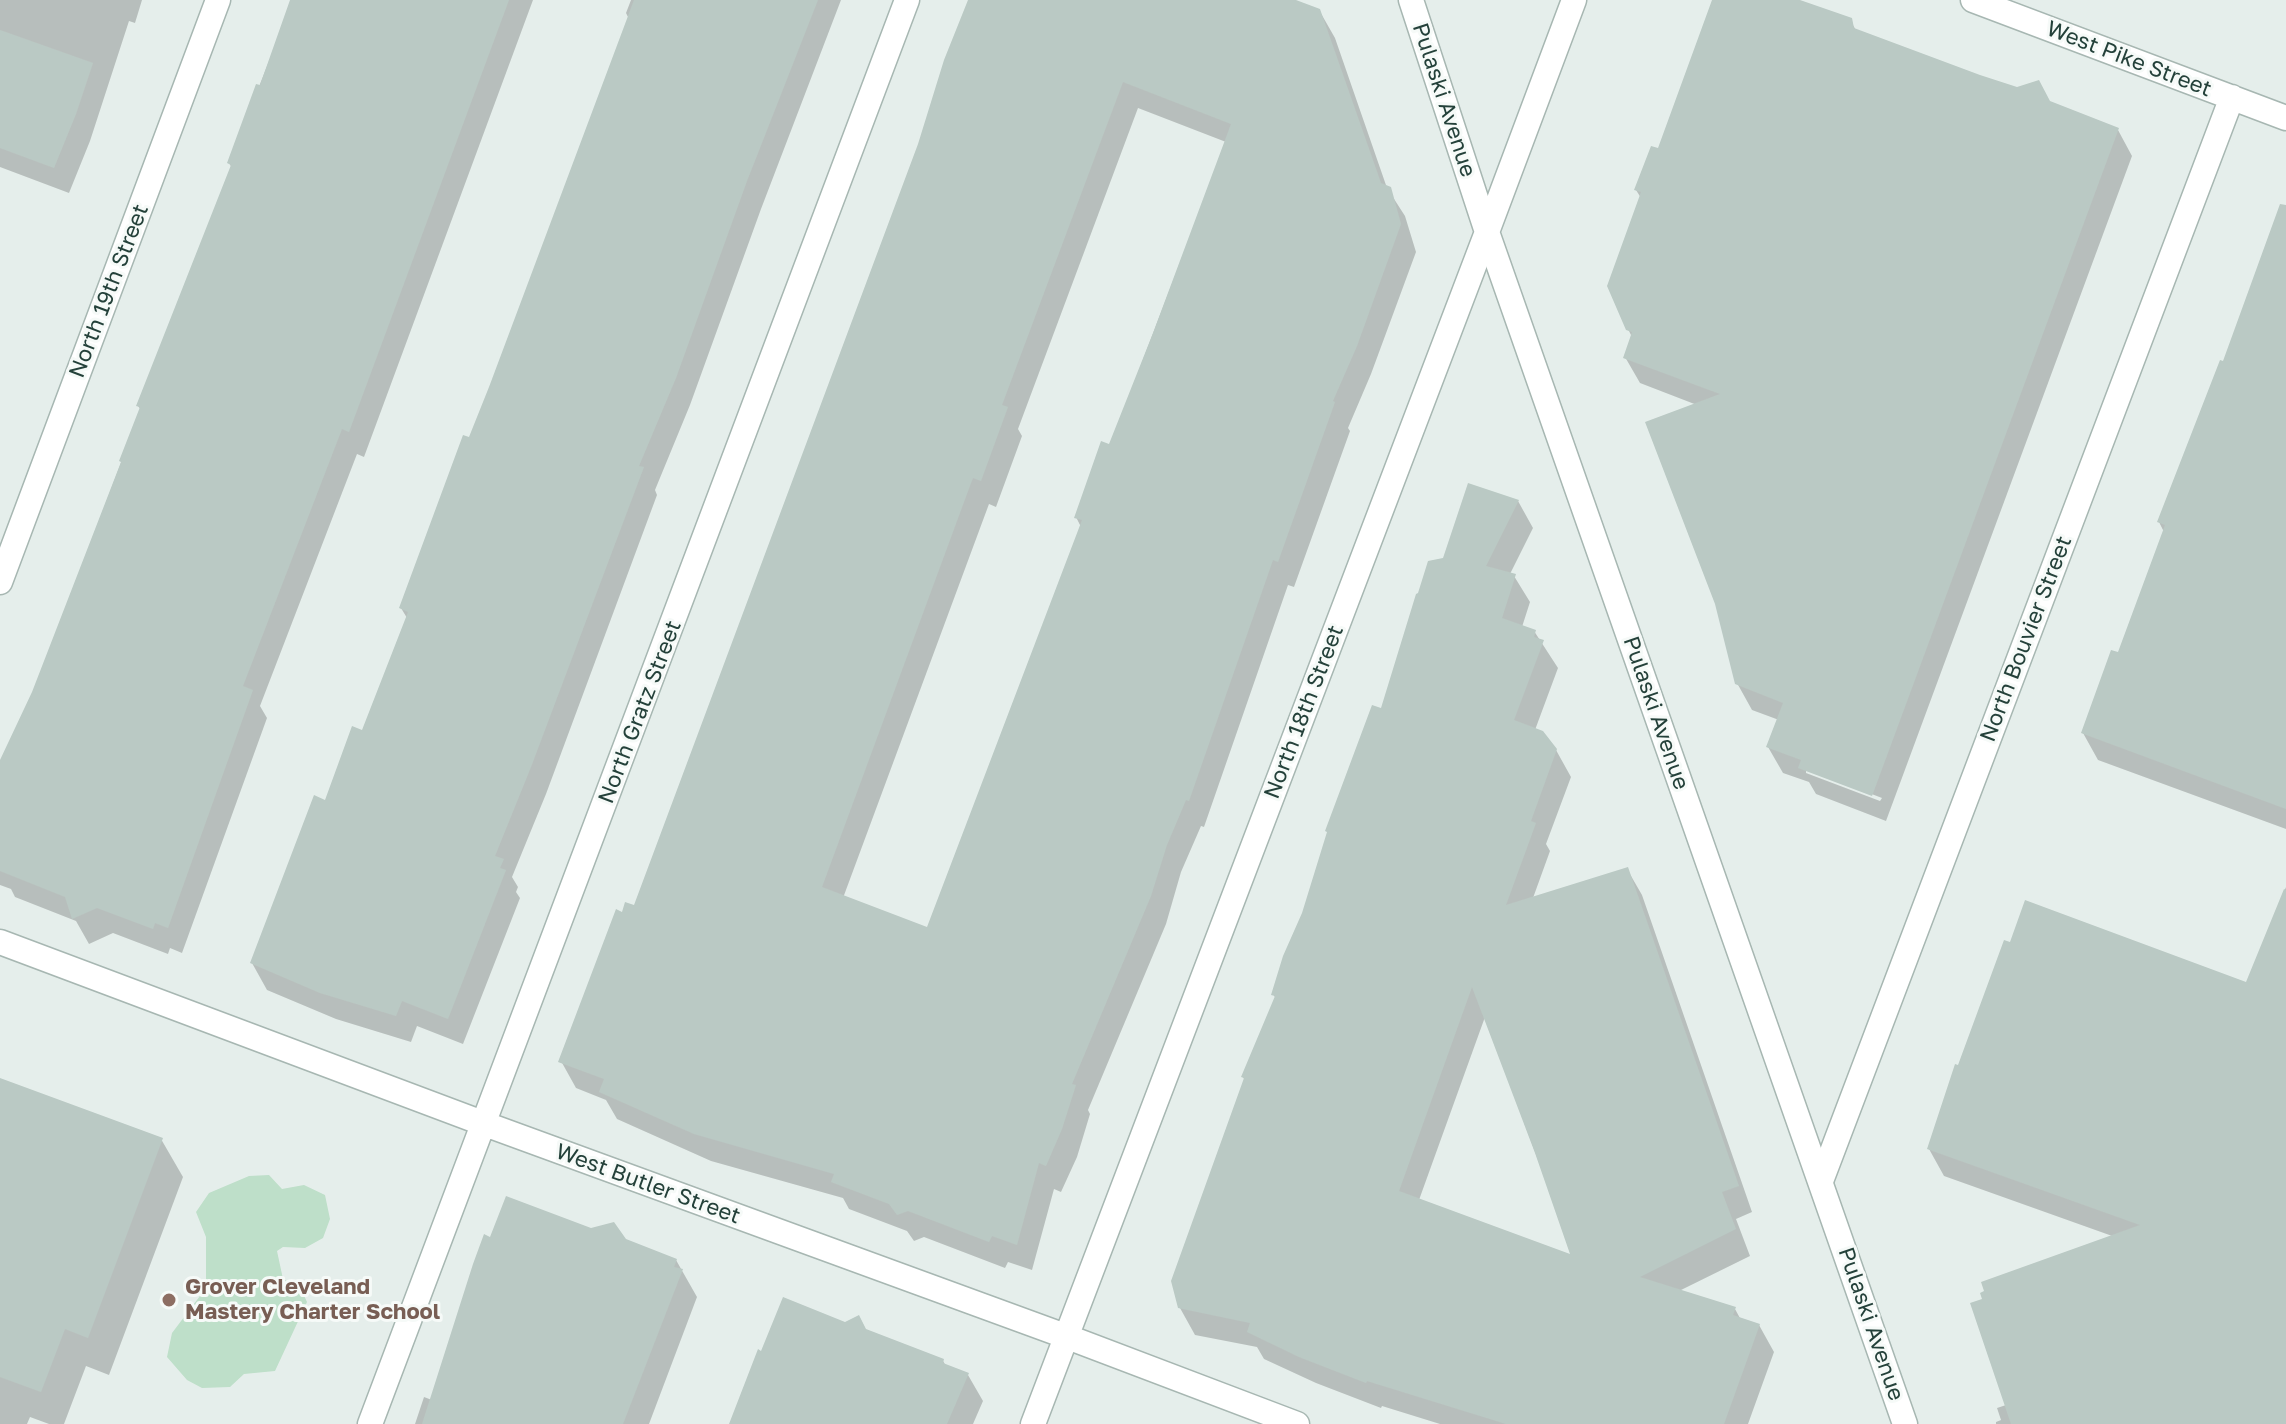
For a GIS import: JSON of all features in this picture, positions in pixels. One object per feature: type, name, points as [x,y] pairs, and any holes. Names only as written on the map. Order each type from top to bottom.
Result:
[{"type":"street","name":"North 19th Street","points":[[0,582],[218,0]]},
{"type":"street","name":"North Gratz Street","points":[[370,1424],[907,0]]},
{"type":"street","name":"Pulaski Avenue","points":[[1411,0],[1487,232],[1905,1424]]},
{"type":"street","name":"North 18th Street","points":[[1033,1424],[1574,0]]},
{"type":"street","name":"West Pike Street","points":[[1973,0],[2286,118]]},
{"type":"street","name":"North Bouvier Street","points":[[1821,1181],[2232,97]]},
{"type":"street","name":"West Butler Street","points":[[0,942],[1297,1424]]},
{"type":"green space","points":[[269,1175],[282,1189],[304,1185],[325,1195],[330,1219],[323,1238],[305,1248],[283,1247],[277,1251],[283,1279],[300,1287],[307,1302],[275,1371],[244,1374],[230,1387],[202,1388],[187,1380],[167,1357],[172,1333],[206,1288],[206,1237],[196,1212],[209,1193],[249,1176]]},
{"type":"building","points":[[290,0],[509,0],[349,432],[342,429],[243,686],[253,690],[168,928],[155,923],[153,929],[97,908],[72,919],[65,897],[0,871],[0,760],[32,692],[121,462],[140,407],[136,406],[231,165],[227,163],[256,84],[260,85]]},
{"type":"building","points":[[634,0],[818,0],[747,181],[676,378],[639,466],[644,467],[495,856],[504,859],[500,868],[506,870],[448,1019],[402,1001],[396,1016],[320,993],[250,963],[314,795],[325,800],[352,726],[362,730],[408,612],[399,608],[463,435],[469,437],[489,387]]},
{"type":"building","points":[[968,0],[1296,0],[1320,9],[1381,183],[1391,187],[1401,224],[1357,346],[1333,401],[1278,562],[1273,560],[1189,801],[1186,800],[1167,845],[1151,896],[1072,1084],[1076,1085],[1062,1129],[1046,1166],[1039,1163],[1017,1245],[992,1236],[989,1242],[908,1211],[897,1215],[889,1204],[831,1182],[834,1174],[694,1134],[599,1092],[604,1079],[558,1062],[616,909],[622,912],[625,902],[634,905],[918,144],[944,60]],"holes":[[[1123,82],[1231,124],[1109,444],[1101,441],[1074,518],[1082,520],[927,927],[822,887],[971,483],[973,478],[981,481],[1008,407],[1002,405]]]},
{"type":"building","points":[[1712,0],[1800,0],[1852,18],[1854,28],[1980,75],[2017,87],[2039,80],[2050,101],[2119,128],[1872,796],[1798,768],[1801,760],[1766,747],[1783,703],[1735,684],[1715,604],[1645,422],[1720,394],[1623,358],[1632,332],[1626,330],[1607,286],[1641,192],[1634,190],[1651,146],[1658,148]]},
{"type":"building","points":[[0,30],[93,63],[54,168],[0,148]]},
{"type":"building","points":[[2280,204],[2286,205],[2286,809],[2081,733],[2111,650],[2118,652],[2165,525],[2157,522],[2220,360],[2223,361]]},
{"type":"building","points":[[1468,483],[1519,500],[1486,566],[1516,574],[1502,618],[1536,630],[1534,637],[1544,640],[1514,720],[1543,731],[1557,749],[1531,821],[1536,823],[1506,905],[1628,867],[1739,1186],[1722,1192],[1736,1229],[1640,1277],[1736,1307],[1733,1315],[1760,1324],[1724,1424],[1506,1424],[1366,1383],[1299,1357],[1247,1332],[1250,1323],[1178,1308],[1171,1281],[1244,1078],[1241,1077],[1275,996],[1271,995],[1283,956],[1302,913],[1325,831],[1372,705],[1381,708],[1428,561],[1443,558]],"holes":[[[1472,987],[1570,1254],[1399,1191]]]},
{"type":"building","points":[[2284,889],[2286,1424],[2011,1424],[1970,1303],[1982,1299],[1980,1293],[1984,1291],[1981,1282],[2140,1225],[1927,1149],[1955,1064],[1958,1065],[2004,940],[2010,942],[2025,900],[2246,982]]},
{"type":"building","points":[[0,1078],[163,1138],[88,1338],[65,1329],[41,1392],[0,1377]]},
{"type":"building","points":[[506,1196],[591,1228],[614,1222],[626,1239],[677,1259],[674,1267],[683,1269],[623,1424],[422,1424],[484,1234],[490,1237]]},
{"type":"building","points":[[783,1297],[845,1322],[859,1315],[866,1329],[944,1359],[943,1363],[969,1373],[947,1424],[729,1424],[758,1349],[761,1351]]},
{"type":"place","name":"Grover Cleveland Mastery Charter School","points":[[169,1300]]}]
